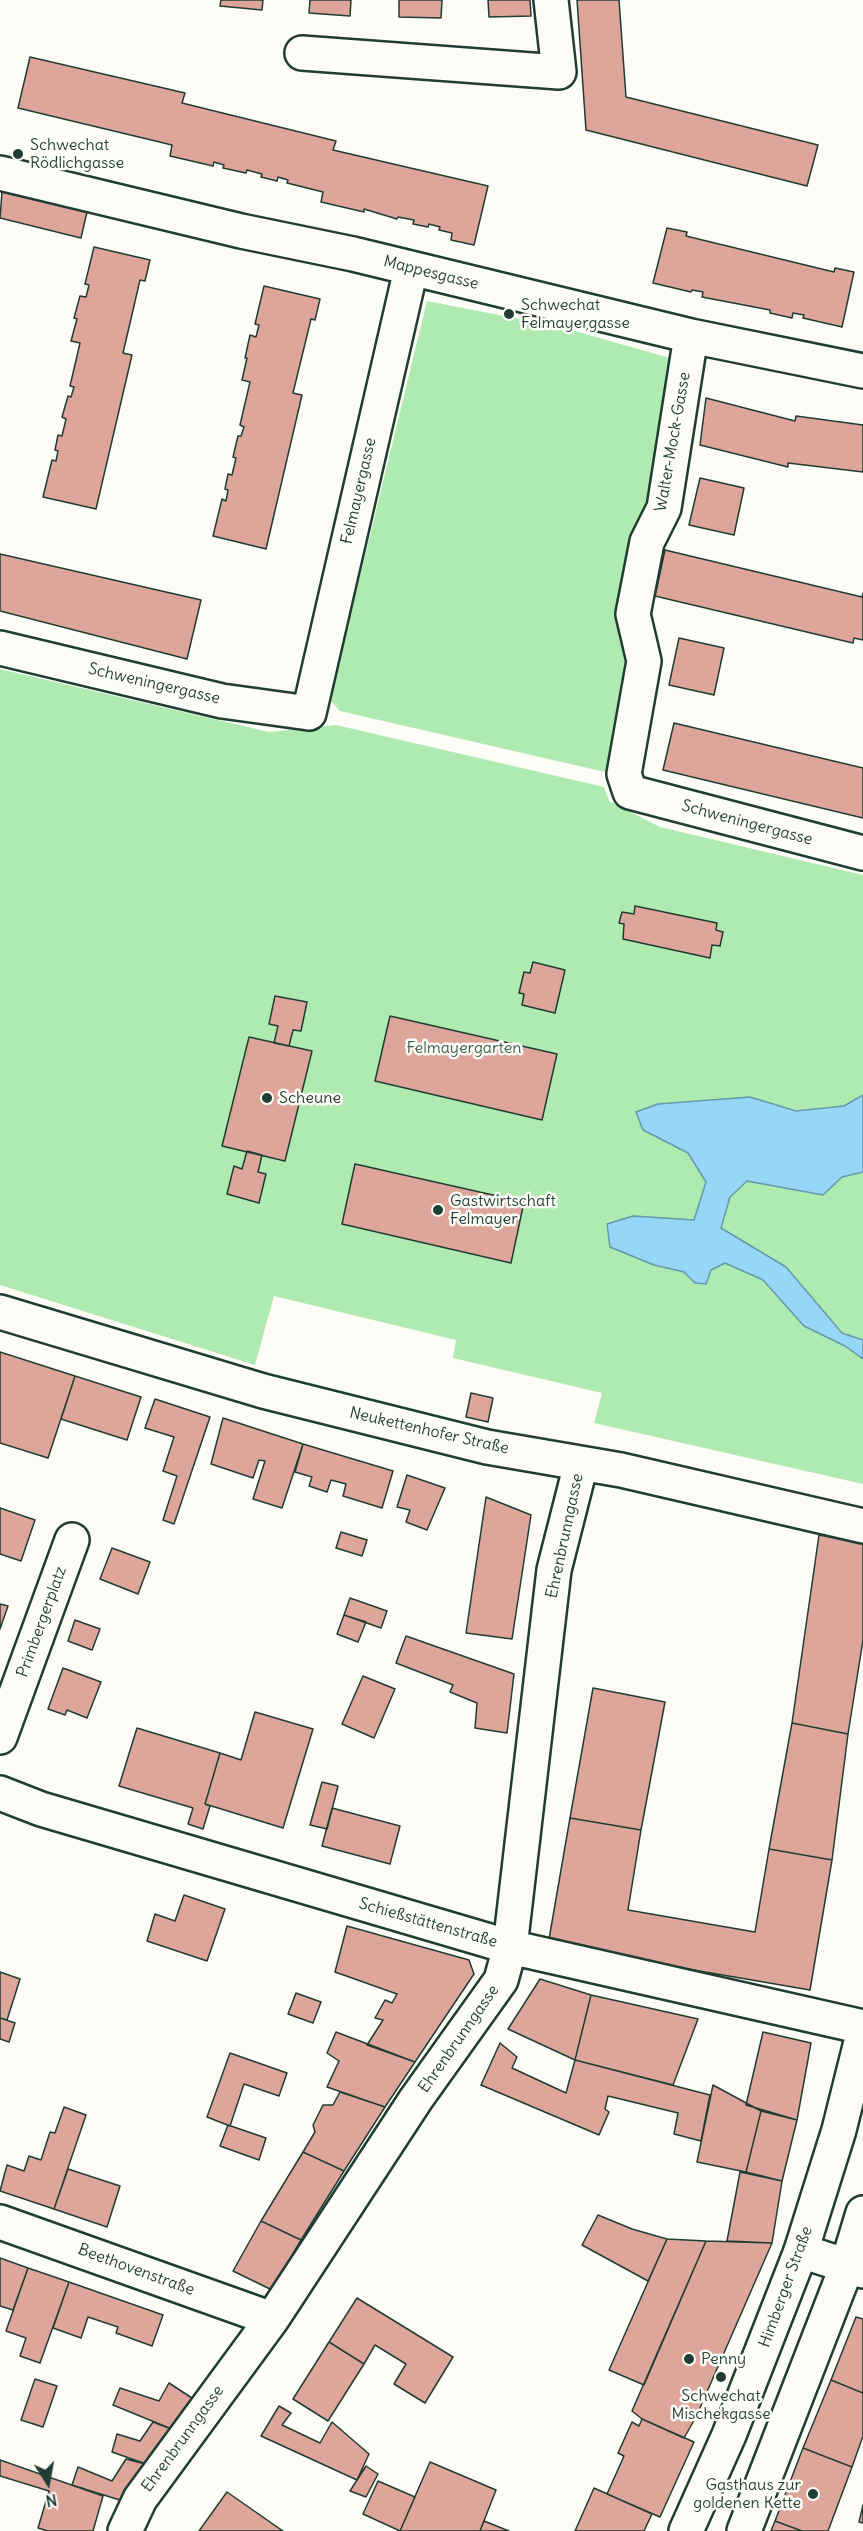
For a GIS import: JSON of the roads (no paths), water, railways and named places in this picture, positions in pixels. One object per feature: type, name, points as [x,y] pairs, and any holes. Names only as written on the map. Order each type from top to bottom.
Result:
[{"type":"street","points":[[302,53],[559,72],[551,0]]},
{"type":"street","name":"Mappesgasse","points":[[0,173],[691,336],[863,371]]},
{"type":"street","name":"Felmayergasse","points":[[309,713],[411,269]]},
{"type":"street","name":"Walter-Mock-Gasse","points":[[630,792],[624,774],[644,661],[633,614],[647,542],[664,508],[691,336]]},
{"type":"street","name":"Schweningergasse","points":[[0,648],[222,701],[309,713]]},
{"type":"street","name":"Schweningergasse","points":[[630,792],[863,853]]},
{"type":"street","name":"Neukettenhofer Straße","points":[[0,1312],[263,1391],[488,1447],[621,1470],[863,1526]]},
{"type":"street","name":"Ehrenbrunngasse","points":[[125,2531],[140,2499],[272,2319],[416,2099],[501,1980],[510,1947],[554,1570],[581,1464]]},
{"type":"street","name":"Primbergerplatz","points":[[0,1737],[72,1540]]},
{"type":"street","name":"Schießstättenstraße","points":[[0,1793],[41,1809],[510,1947],[863,2027]]},
{"type":"street","name":"Himberger Straße","points":[[686,2531],[741,2406],[801,2251],[839,2130],[863,2034]]},
{"type":"street","points":[[744,2531],[855,2269],[863,2213]]},
{"type":"street","name":"Beethovenstraße","points":[[0,2222],[272,2319]]},
{"type":"street","points":[[801,2251],[855,2269]]},
{"type":"water","points":[[863,1095],[863,1172],[842,1177],[823,1195],[747,1181],[730,1197],[721,1228],[786,1267],[842,1333],[863,1340],[863,1359],[845,1346],[804,1326],[763,1280],[725,1263],[711,1270],[706,1284],[695,1283],[684,1272],[654,1265],[610,1247],[607,1224],[633,1216],[694,1220],[706,1182],[688,1153],[643,1130],[636,1112],[658,1104],[750,1097],[796,1111],[844,1106]]},
{"type":"place","name":"Schwechat Rödlichgasse","points":[[18,154]]},
{"type":"place","name":"Schwechat Felmayergasse","points":[[509,314]]},
{"type":"place","name":"Scheune","points":[[267,1098]]},
{"type":"place","name":"Gastwirtschaft Felmayer","points":[[438,1210]]},
{"type":"place","name":"Penny","points":[[689,2359]]},
{"type":"place","name":"Schwechat Mischekgasse","points":[[721,2377]]},
{"type":"place","name":"Gasthaus zur goldenen Kette","points":[[813,2494]]},
{"type":"park label","name":"Felmayergarten","points":[[464,1048]]}]
